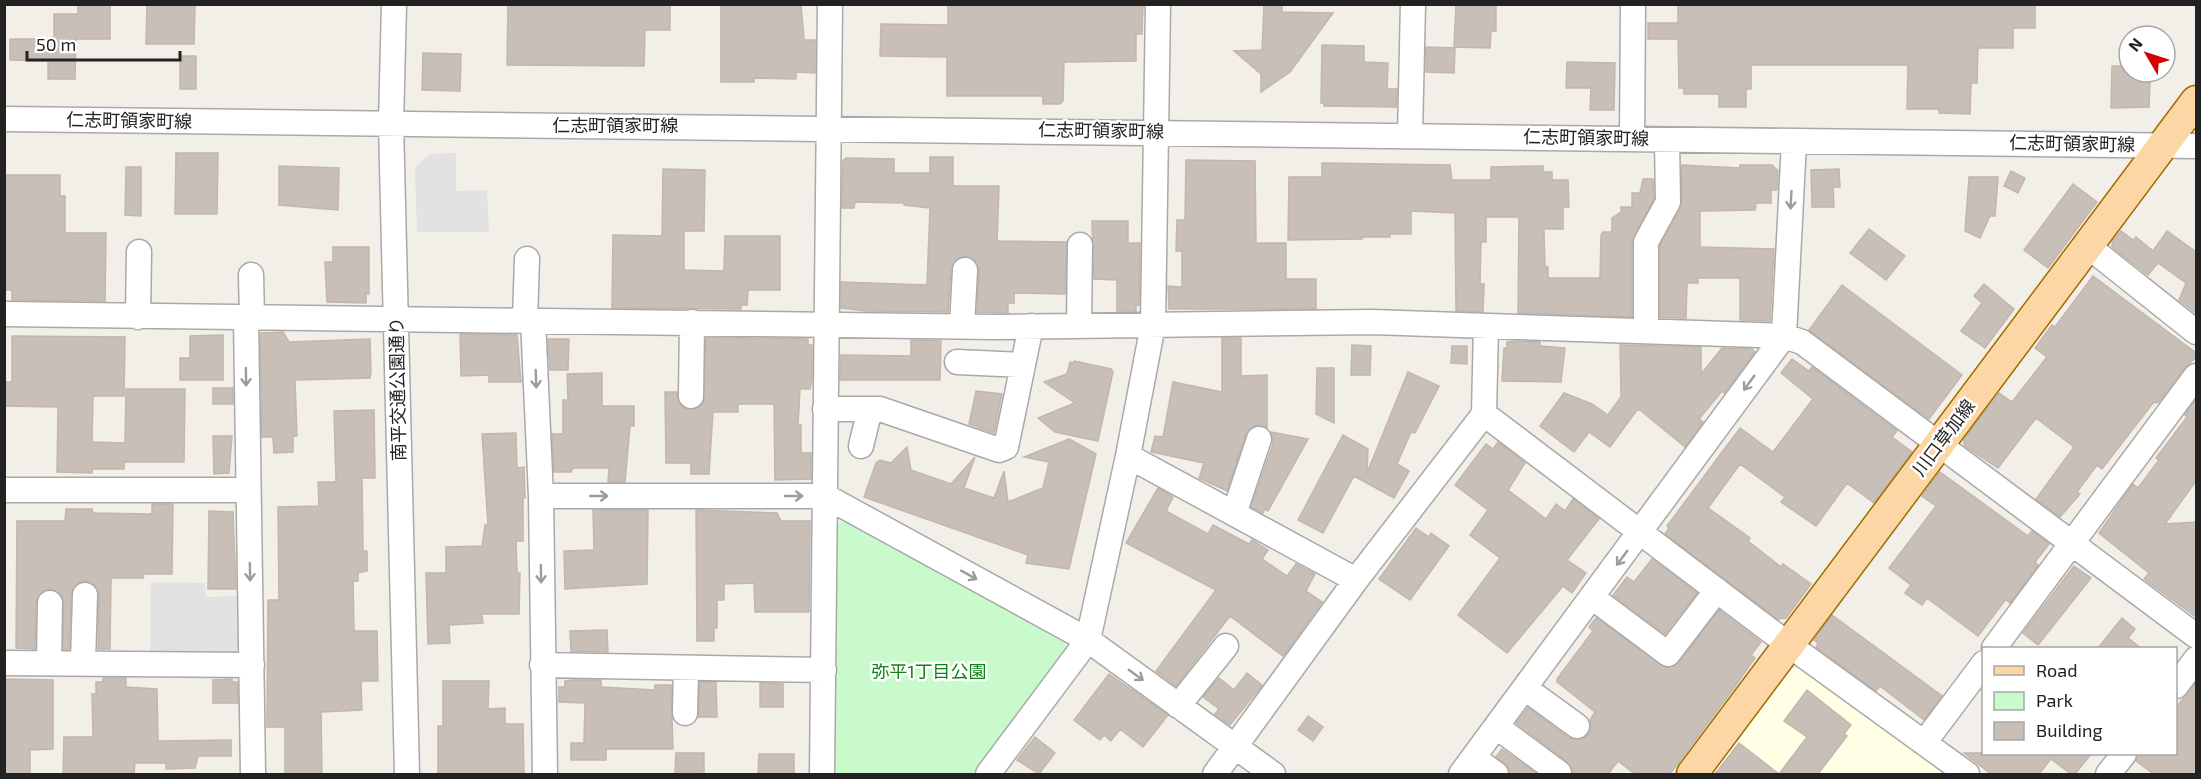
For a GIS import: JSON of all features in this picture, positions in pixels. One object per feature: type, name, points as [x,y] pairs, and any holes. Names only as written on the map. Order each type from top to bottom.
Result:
[{"type":"main road","name":"川口草加線","points":[[1692,774],[1939,443],[2089,247],[2196,101]]},
{"type":"street","name":"南平交通公園通り","points":[[394,4],[391,124],[407,774]]},
{"type":"street","points":[[822,774],[830,4]]},
{"type":"street","points":[[989,774],[1088,640],[1128,456],[1153,325],[1158,4]]},
{"type":"street","points":[[1410,135],[1413,4]]},
{"type":"street","points":[[1632,139],[1633,4]]},
{"type":"street","name":"仁志町領家町線","points":[[4,119],[1667,140],[2100,143],[2196,146]]},
{"type":"street","points":[[1646,331],[1646,242],[1668,201],[1667,140]]},
{"type":"street","points":[[1496,774],[1467,766],[1784,336],[1794,141]]},
{"type":"street","points":[[1079,326],[1080,245]]},
{"type":"street","points":[[2089,247],[2196,332]]},
{"type":"street","points":[[138,317],[139,252]]},
{"type":"street","points":[[526,259],[541,496],[545,774]]},
{"type":"street","points":[[962,326],[965,270]]},
{"type":"street","points":[[251,275],[248,490],[253,774]]},
{"type":"street","points":[[4,314],[249,319],[692,321],[962,326],[1372,322],[1784,336],[1802,342],[2196,636]]},
{"type":"street","points":[[691,396],[692,321]]},
{"type":"street","points":[[825,409],[880,409],[999,450],[1006,447],[1031,326]]},
{"type":"street","points":[[1215,774],[1356,580],[1484,414],[1486,326]]},
{"type":"street","points":[[957,362],[1023,365]]},
{"type":"street","points":[[1995,647],[2196,376]]},
{"type":"street","points":[[861,446],[870,409]]},
{"type":"street","points":[[1484,414],[1789,645],[1967,774]]},
{"type":"street","points":[[1234,514],[1259,439]]},
{"type":"street","points":[[1128,456],[1356,580]]},
{"type":"street","points":[[4,490],[248,490]]},
{"type":"street","points":[[541,496],[825,496],[1088,640],[1273,774]]},
{"type":"street","points":[[1593,598],[1668,654],[1717,590]]},
{"type":"street","points":[[83,663],[85,595]]},
{"type":"street","points":[[49,662],[50,603]]},
{"type":"street","points":[[1178,706],[1226,646]]},
{"type":"street","points":[[2177,683],[2196,659]]},
{"type":"street","points":[[4,663],[252,665]]},
{"type":"street","points":[[1924,742],[1982,664]]},
{"type":"street","points":[[542,665],[824,670]]},
{"type":"street","points":[[685,713],[686,668]]},
{"type":"street","points":[[1526,689],[1577,726]]},
{"type":"street","points":[[1497,727],[1559,773]]},
{"type":"street","points":[[2108,774],[2122,755]]},
{"type":"shaded area","points":[[456,153],[456,191],[487,190],[489,232],[417,232],[415,168],[429,154]]},
{"type":"shaded area","points":[[151,582],[205,583],[206,597],[240,596],[242,644],[231,657],[150,655]]},
{"type":"shaded area","points":[[1805,666],[1948,774],[1710,774],[1791,669]]},
{"type":"green space","name":"弥平1丁目公園","points":[[844,520],[1064,634],[1066,650],[972,774],[834,774],[834,527]]},
{"type":"building","points":[[78,4],[110,4],[110,39],[76,39],[75,79],[48,79],[48,61],[10,60],[10,39],[54,39],[54,14],[78,14]]},
{"type":"building","points":[[147,4],[195,4],[194,44],[146,44]]},
{"type":"building","points":[[508,4],[670,4],[670,30],[645,30],[644,66],[507,65]]},
{"type":"building","points":[[721,4],[801,4],[804,40],[815,40],[815,73],[796,72],[796,79],[754,78],[754,82],[721,82]]},
{"type":"building","points":[[948,4],[1143,4],[1142,34],[1136,34],[1136,61],[1064,62],[1063,101],[1060,104],[1043,104],[1043,96],[947,96],[947,57],[880,56],[881,24],[948,25]]},
{"type":"building","points":[[1264,4],[1282,4],[1282,12],[1333,13],[1290,72],[1261,92],[1261,74],[1234,51],[1262,50]]},
{"type":"building","points":[[1456,4],[1496,4],[1496,31],[1491,31],[1490,48],[1454,47]]},
{"type":"building","points":[[1678,4],[2035,4],[2035,28],[2013,28],[2013,48],[1978,48],[1977,83],[1971,83],[1970,114],[1939,113],[1939,109],[1907,109],[1908,65],[1751,65],[1751,89],[1746,89],[1746,107],[1719,107],[1719,94],[1684,94],[1684,88],[1679,88],[1678,39],[1648,39],[1648,23],[1678,23]]},
{"type":"building","points":[[1322,45],[1364,46],[1364,62],[1388,63],[1387,89],[1397,89],[1396,107],[1324,106],[1324,103],[1321,103]]},
{"type":"building","points":[[1426,47],[1455,48],[1454,73],[1426,72]]},
{"type":"building","points":[[423,53],[461,54],[460,91],[422,90]]},
{"type":"building","points":[[180,56],[196,56],[196,89],[180,89]]},
{"type":"building","points":[[1567,62],[1615,63],[1614,110],[1590,110],[1591,88],[1566,88]]},
{"type":"building","points":[[2112,66],[2117,66],[2117,84],[2150,84],[2149,107],[2111,108]]},
{"type":"building","points":[[176,153],[218,153],[217,214],[175,214]]},
{"type":"building","points":[[930,157],[953,157],[953,186],[999,186],[997,241],[1067,242],[1065,294],[1014,293],[1014,303],[1008,303],[1008,313],[977,312],[979,270],[973,258],[965,256],[958,258],[951,269],[948,312],[867,311],[841,308],[841,282],[927,285],[930,208],[904,205],[904,203],[855,202],[854,208],[842,208],[843,161],[846,158],[894,159],[894,173],[930,173]]},
{"type":"building","points":[[1186,160],[1255,161],[1256,243],[1286,243],[1286,279],[1316,279],[1316,309],[1169,309],[1168,286],[1182,287],[1182,251],[1176,251],[1177,220],[1185,220]]},
{"type":"building","points":[[1322,163],[1450,165],[1452,180],[1491,180],[1491,167],[1543,166],[1543,172],[1552,172],[1552,180],[1568,180],[1569,207],[1563,207],[1563,229],[1544,229],[1545,267],[1548,267],[1548,278],[1600,278],[1601,235],[1603,232],[1612,232],[1612,218],[1621,212],[1621,207],[1632,207],[1632,193],[1640,193],[1643,179],[1653,179],[1654,198],[1632,241],[1632,317],[1518,313],[1519,217],[1486,217],[1486,242],[1481,242],[1480,284],[1484,284],[1483,312],[1456,311],[1455,213],[1411,211],[1411,234],[1390,234],[1390,237],[1362,237],[1362,239],[1288,240],[1289,177],[1322,177]]},
{"type":"building","points":[[1682,165],[1740,168],[1740,165],[1772,165],[1778,171],[1777,190],[1771,190],[1771,203],[1756,203],[1755,210],[1700,211],[1700,247],[1774,249],[1770,321],[1740,320],[1740,278],[1698,278],[1698,283],[1687,283],[1686,318],[1660,318],[1660,246],[1681,208]]},
{"type":"building","points":[[279,166],[339,168],[338,210],[279,205]]},
{"type":"building","points":[[126,167],[141,167],[141,216],[125,215]]},
{"type":"building","points":[[663,169],[705,170],[704,231],[684,231],[684,270],[724,271],[725,236],[780,236],[780,290],[748,290],[747,305],[741,305],[741,309],[612,308],[613,235],[662,236]]},
{"type":"building","points":[[1839,169],[1840,187],[1833,187],[1834,207],[1812,207],[1811,170]]},
{"type":"building","points":[[2011,171],[2025,178],[2018,193],[2004,186]]},
{"type":"building","points":[[4,175],[60,175],[60,196],[65,196],[65,233],[106,233],[105,301],[12,300],[12,290],[4,290]]},
{"type":"building","points":[[1969,177],[1998,177],[1995,216],[1990,216],[1980,238],[1965,231]]},
{"type":"building","points":[[2073,184],[2097,202],[2048,268],[2024,250]]},
{"type":"building","points":[[1092,221],[1128,221],[1128,243],[1140,243],[1139,305],[1136,305],[1136,311],[1117,311],[1117,280],[1094,279]]},
{"type":"building","points":[[1869,229],[1905,256],[1886,280],[1850,253]]},
{"type":"building","points":[[2121,231],[2133,240],[2136,237],[2153,251],[2167,231],[2196,252],[2196,313],[2179,300],[2186,283],[2158,263],[2148,275],[2112,247],[2112,242]]},
{"type":"building","points":[[333,247],[369,247],[369,294],[366,294],[366,303],[327,302],[325,262],[333,262]]},
{"type":"building","points":[[2093,276],[2196,353],[2196,357],[2159,402],[2153,403],[2102,469],[2097,465],[2077,492],[2080,494],[2060,517],[2036,499],[2074,447],[2036,418],[1998,468],[1965,446],[1963,440],[1999,393],[2012,402],[2047,357],[2035,348],[2052,325],[2055,327]]},
{"type":"building","points":[[1984,284],[2014,309],[1985,348],[1961,331],[1982,303],[1974,296]]},
{"type":"building","points":[[1842,285],[1962,375],[1929,419],[1809,330]]},
{"type":"building","points":[[283,332],[289,342],[370,339],[371,372],[370,378],[295,380],[297,436],[293,436],[293,452],[274,453],[273,437],[262,437],[260,333]]},
{"type":"building","points":[[460,334],[517,335],[521,382],[489,382],[489,375],[461,376]]},
{"type":"building","points":[[223,335],[223,380],[180,380],[180,358],[190,358],[190,336]]},
{"type":"building","points":[[12,336],[125,337],[124,396],[93,396],[92,442],[125,443],[126,389],[185,389],[184,462],[124,462],[124,469],[92,469],[92,473],[57,472],[58,407],[4,406],[4,382],[12,382]]},
{"type":"building","points":[[706,337],[808,339],[808,345],[812,345],[812,380],[810,389],[800,389],[798,425],[801,425],[801,453],[811,453],[811,479],[775,480],[774,404],[738,404],[738,412],[713,412],[709,474],[691,474],[691,463],[666,463],[665,392],[677,392],[678,402],[684,408],[697,409],[703,404]]},
{"type":"building","points":[[1222,338],[1241,338],[1241,376],[1267,375],[1267,428],[1256,425],[1246,434],[1227,491],[1199,478],[1204,463],[1151,452],[1155,436],[1163,437],[1173,382],[1222,392]]},
{"type":"building","points":[[548,339],[569,339],[568,370],[550,370]]},
{"type":"building","points":[[911,340],[941,341],[940,380],[840,380],[841,355],[911,356]]},
{"type":"building","points":[[1507,342],[1540,342],[1540,346],[1565,348],[1561,382],[1502,381],[1504,348],[1507,348]]},
{"type":"building","points":[[1352,345],[1371,346],[1370,375],[1351,375]]},
{"type":"building","points":[[1620,345],[1701,347],[1701,374],[1722,348],[1752,349],[1755,352],[1724,393],[1722,391],[1699,419],[1703,422],[1685,447],[1640,410],[1637,410],[1610,447],[1589,432],[1574,452],[1540,426],[1564,393],[1592,404],[1608,415],[1621,397]]},
{"type":"building","points":[[1452,346],[1467,346],[1467,364],[1451,363]]},
{"type":"building","points":[[1792,359],[1809,371],[1812,367],[1897,431],[1892,437],[1912,452],[1874,503],[1847,483],[1816,526],[1781,502],[1785,497],[1740,464],[1708,508],[1750,538],[1748,541],[1781,567],[1783,564],[1811,584],[1786,618],[1778,619],[1665,534],[1669,528],[1667,526],[1740,428],[1773,452],[1813,399],[1781,373]]},
{"type":"building","points":[[1070,362],[1111,369],[1113,372],[1098,441],[1055,432],[1038,418],[1075,403],[1044,382],[1067,374]]},
{"type":"building","points":[[1317,368],[1334,368],[1334,423],[1316,414]]},
{"type":"building","points":[[1408,372],[1439,386],[1415,433],[1411,432],[1397,464],[1409,471],[1394,498],[1354,476],[1323,533],[1298,520],[1343,435],[1368,449],[1367,473]]},
{"type":"building","points":[[602,373],[602,406],[634,406],[634,426],[630,426],[625,482],[608,482],[609,468],[573,468],[571,472],[554,472],[552,434],[563,434],[563,400],[568,400],[567,374]]},
{"type":"building","points":[[213,388],[233,388],[233,404],[213,404]]},
{"type":"building","points":[[976,391],[1002,394],[994,433],[969,424]]},
{"type":"building","points":[[2196,399],[2196,481],[2165,524],[2196,522],[2196,617],[2144,579],[2149,573],[2099,533],[2133,484],[2138,488],[2159,460],[2156,458],[2187,417],[2185,415]]},
{"type":"building","points":[[374,410],[375,478],[362,478],[363,551],[367,551],[367,571],[358,573],[358,581],[353,581],[354,631],[377,631],[378,681],[361,681],[362,710],[321,712],[322,774],[285,774],[285,727],[267,727],[268,600],[279,600],[278,507],[319,506],[318,482],[336,482],[334,411]]},
{"type":"building","points":[[1271,432],[1308,439],[1268,511],[1265,509],[1263,513],[1251,507],[1273,444]]},
{"type":"building","points":[[516,433],[517,468],[524,467],[525,498],[523,498],[523,541],[516,541],[517,573],[520,573],[519,614],[482,614],[483,623],[449,625],[450,643],[428,644],[426,573],[446,573],[446,547],[482,546],[485,525],[488,525],[482,434]]},
{"type":"building","points":[[213,436],[232,436],[229,473],[214,474]]},
{"type":"building","points":[[1069,439],[1096,454],[1069,569],[1026,563],[1028,555],[864,497],[876,463],[880,460],[891,463],[907,447],[911,470],[951,484],[975,457],[964,488],[994,498],[1004,471],[1008,502],[1043,488],[1049,462],[1024,457]]},
{"type":"building","points":[[1498,442],[1525,463],[1508,490],[1546,519],[1556,504],[1565,511],[1573,499],[1599,519],[1567,560],[1586,573],[1572,593],[1563,586],[1507,653],[1458,615],[1500,558],[1470,535],[1488,510],[1455,485],[1486,444],[1493,449]]},
{"type":"building","points":[[1940,472],[2028,536],[2032,531],[2049,544],[2035,562],[2038,565],[2010,603],[2006,599],[1978,636],[1927,598],[1922,605],[1905,593],[1911,585],[1889,568],[1936,506],[1922,496]]},
{"type":"building","points":[[1158,488],[1173,497],[1166,511],[1208,534],[1213,525],[1249,544],[1252,540],[1268,550],[1262,559],[1287,576],[1296,564],[1315,574],[1306,591],[1322,602],[1283,656],[1230,616],[1176,686],[1156,671],[1216,590],[1126,543]]},
{"type":"building","points":[[152,504],[173,504],[172,574],[144,574],[143,578],[111,578],[110,649],[98,649],[99,595],[93,583],[85,581],[78,583],[71,594],[69,649],[63,649],[63,597],[51,589],[43,591],[36,602],[35,649],[16,648],[17,521],[65,521],[66,509],[92,509],[93,513],[152,514]]},
{"type":"building","points":[[593,510],[648,510],[647,584],[565,589],[564,551],[594,550]]},
{"type":"building","points":[[696,510],[777,513],[781,521],[810,521],[809,612],[755,612],[754,583],[724,584],[724,600],[717,600],[717,628],[714,628],[714,641],[697,641]]},
{"type":"building","points":[[209,511],[233,512],[236,589],[208,589]]},
{"type":"building","points":[[1416,528],[1429,537],[1431,533],[1449,546],[1410,600],[1379,579]]},
{"type":"building","points":[[1652,559],[1697,593],[1665,634],[1613,595],[1627,577],[1634,582]]},
{"type":"building","points":[[2074,566],[2091,578],[2038,645],[2023,633]]},
{"type":"building","points":[[1719,610],[1761,642],[1751,655],[1755,658],[1670,774],[1635,774],[1618,761],[1608,774],[1573,774],[1567,762],[1516,723],[1528,708],[1569,738],[1582,739],[1588,735],[1591,727],[1590,720],[1595,712],[1557,682],[1557,679],[1593,631],[1589,627],[1596,618],[1667,668],[1679,663]]},
{"type":"building","points":[[1832,615],[1942,696],[1924,720],[1880,686],[1876,691],[1816,647],[1818,643],[1814,640]]},
{"type":"building","points":[[2122,618],[2135,629],[2128,638],[2140,647],[2099,647]]},
{"type":"building","points":[[607,630],[608,652],[571,651],[570,631]]},
{"type":"building","points":[[1247,673],[1262,685],[1230,725],[1215,714],[1219,709],[1203,697],[1219,678],[1234,690]]},
{"type":"building","points":[[1109,674],[1168,715],[1143,747],[1120,729],[1111,741],[1104,735],[1100,740],[1074,720]]},
{"type":"building","points":[[103,678],[126,678],[126,687],[157,689],[158,741],[231,740],[231,756],[198,756],[195,768],[166,769],[166,763],[135,763],[134,774],[63,774],[64,737],[93,737],[92,694],[96,694],[96,682],[103,682]]},
{"type":"building","points":[[4,679],[53,680],[53,749],[30,750],[30,774],[4,774]]},
{"type":"building","points":[[232,679],[232,682],[237,682],[238,703],[213,703],[213,680]]},
{"type":"building","points":[[601,680],[601,687],[655,690],[655,685],[671,685],[673,749],[606,749],[606,760],[571,760],[571,743],[584,743],[585,703],[559,702],[559,687],[565,687],[565,681]]},
{"type":"building","points":[[443,681],[489,681],[488,709],[505,708],[505,724],[523,724],[524,774],[438,774],[438,726],[443,726]]},
{"type":"building","points":[[700,682],[716,682],[717,717],[698,717]]},
{"type":"building","points":[[2196,682],[2196,774],[2154,774],[2136,761],[2138,755],[2177,755],[2177,706]]},
{"type":"building","points":[[760,683],[783,684],[783,707],[760,707]]},
{"type":"building","points":[[1807,690],[1851,725],[1844,734],[1847,736],[1818,774],[1779,774],[1807,737],[1784,721]]},
{"type":"building","points":[[1308,716],[1323,727],[1313,741],[1298,730]]},
{"type":"building","points":[[1035,737],[1055,753],[1039,774],[1017,760]]},
{"type":"building","points":[[1739,743],[1779,774],[1715,774]]},
{"type":"building","points":[[1502,749],[1537,774],[1510,774],[1509,768],[1496,757]]},
{"type":"building","points":[[676,753],[704,753],[704,772],[675,772]]},
{"type":"building","points":[[1964,753],[2090,755],[2075,774],[2071,774],[2051,759],[2039,774],[1991,774]]},
{"type":"building","points":[[759,754],[794,754],[794,774],[758,774]]}]
